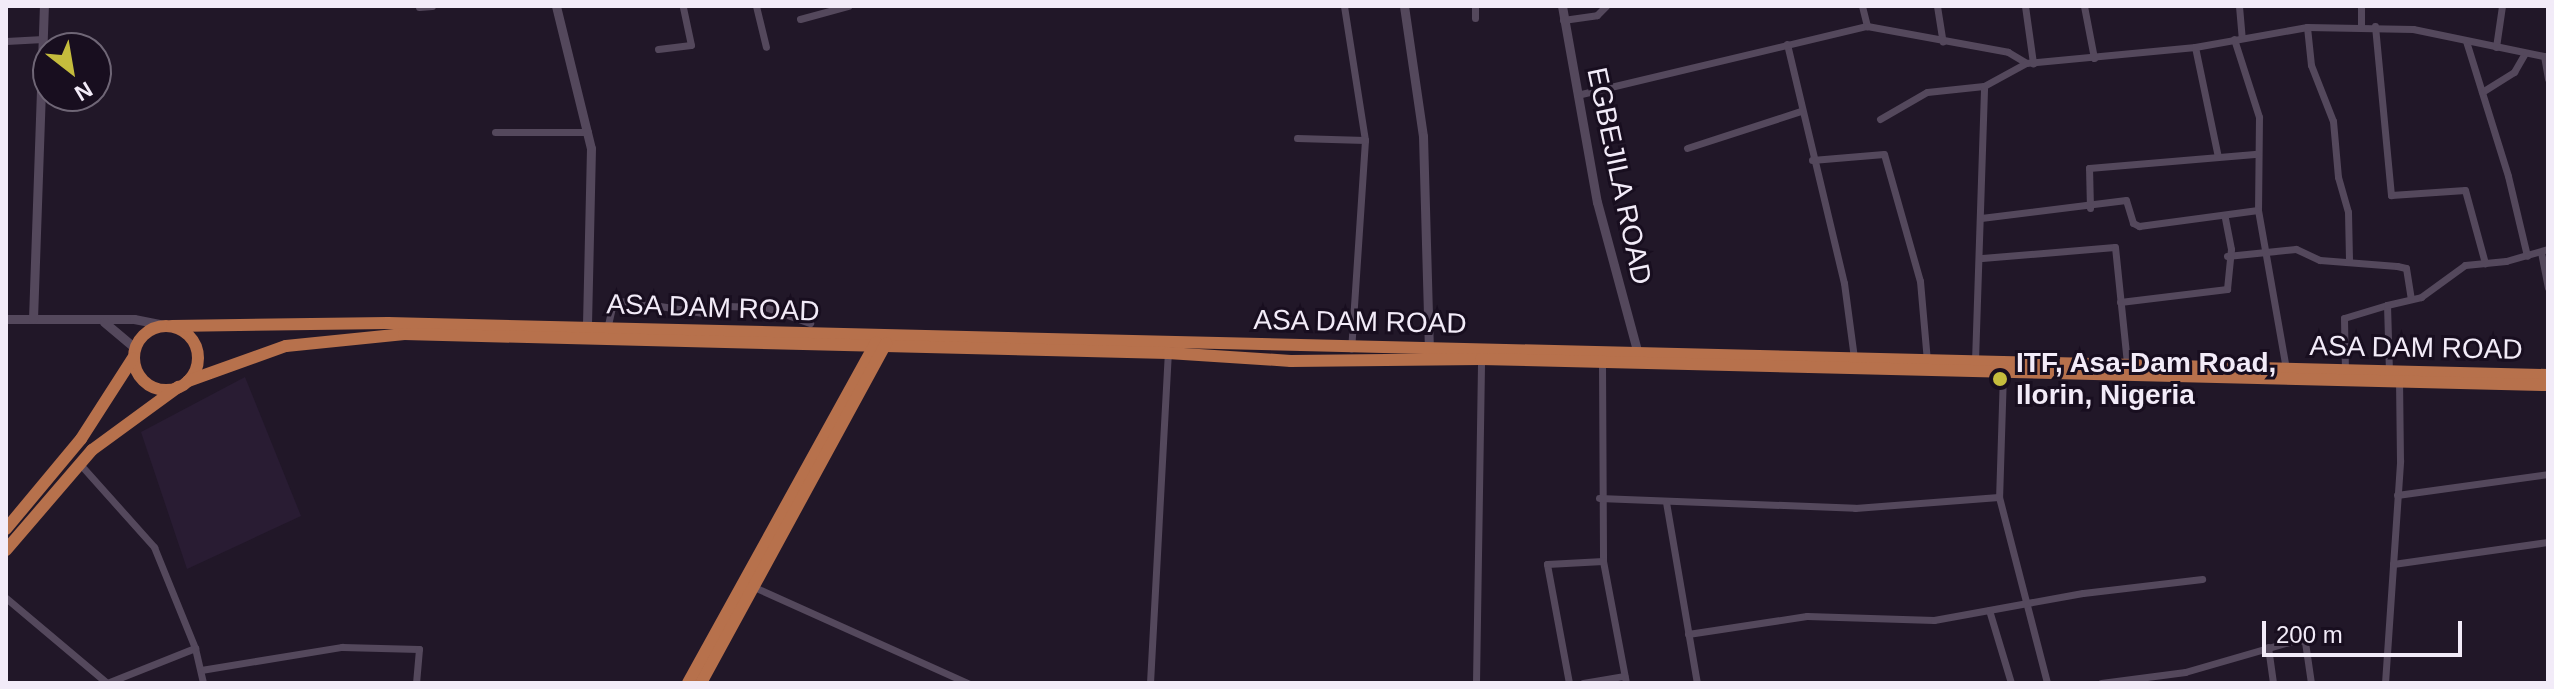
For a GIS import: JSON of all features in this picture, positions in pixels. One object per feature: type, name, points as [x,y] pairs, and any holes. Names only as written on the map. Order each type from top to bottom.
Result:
[{"type":"main road","name":"ASA DAM ROAD","points":[[168,326],[525,332],[847,348],[881,343],[902,350],[1168,353],[1352,361],[1481,359],[2003,373],[2127,364],[2548,375]]},
{"type":"main road","points":[[6,529],[81,439],[146,332],[168,326],[188,334],[197,348],[197,366],[183,384],[148,384],[134,353]]},
{"type":"main road","name":"ASA DAM ROAD","points":[[6,550],[79,463],[111,432],[183,384],[257,353],[333,337],[607,329],[881,343],[1429,347],[1975,361],[2065,369],[2399,383],[2548,385]]},
{"type":"main road","points":[[688,683],[881,343]]},
{"type":"main road","points":[[847,348],[869,366]]},
{"type":"main road","points":[[869,366],[902,350]]},
{"type":"main road","points":[[701,683],[754,587],[804,483]]},
{"type":"street","points":[[43,32],[44,6]]},
{"type":"street","points":[[419,7],[432,6]]},
{"type":"street","points":[[556,6],[588,132],[587,329]]},
{"type":"street","points":[[658,49],[691,45],[683,6]]},
{"type":"street","points":[[756,6],[766,47]]},
{"type":"street","points":[[800,19],[848,6]]},
{"type":"street","points":[[1344,6],[1365,140],[1352,361]]},
{"type":"street","points":[[1404,6],[1423,136],[1429,347]]},
{"type":"street","points":[[1475,6],[1475,18]]},
{"type":"street","name":"EGBEJILA ROAD","points":[[1562,6],[1597,202],[1638,354]]},
{"type":"street","points":[[1563,20],[1597,15],[1606,6]]},
{"type":"street","points":[[1862,6],[1867,26]]},
{"type":"street","points":[[1937,6],[1943,42]]},
{"type":"street","points":[[2025,6],[2030,63]]},
{"type":"street","points":[[2084,6],[2094,58]]},
{"type":"street","points":[[2239,6],[2238,39],[2259,117],[2258,210],[2286,369]]},
{"type":"street","points":[[2361,6],[2361,26]]},
{"type":"street","points":[[2496,47],[2502,6]]},
{"type":"street","points":[[1577,95],[1867,26],[2008,52],[2030,63]]},
{"type":"street","points":[[2375,26],[2391,195],[2465,190],[2485,263]]},
{"type":"street","points":[[1880,119],[1927,92],[1984,86],[2030,63],[2195,47],[2307,27],[2375,26],[2546,56],[2548,79]]},
{"type":"street","points":[[2307,27],[2311,65],[2333,121],[2338,177],[2348,212],[2349,260]]},
{"type":"street","points":[[6,41],[32,40]]},
{"type":"street","points":[[2466,41],[2527,256]]},
{"type":"street","points":[[1787,44],[1812,160],[1844,283],[1854,358]]},
{"type":"street","points":[[2195,47],[2218,157]]},
{"type":"street","points":[[2482,92],[2514,72],[2525,53]]},
{"type":"street","points":[[1975,361],[1982,258],[1984,86]]},
{"type":"street","points":[[1687,148],[1801,111]]},
{"type":"street","points":[[33,319],[40,112]]},
{"type":"street","points":[[495,132],[588,132]]},
{"type":"street","points":[[1297,138],[1365,140]]},
{"type":"street","points":[[1812,160],[1884,154],[1920,281],[1927,361]]},
{"type":"street","points":[[2090,208],[2089,168],[2257,154]]},
{"type":"street","points":[[1981,218],[2090,208],[2129,200],[2133,223],[2139,226],[2225,217],[2258,210]]},
{"type":"street","points":[[2120,302],[2227,289],[2227,256],[2231,249],[2225,217]]},
{"type":"street","points":[[1982,258],[2115,247],[2127,364]]},
{"type":"street","points":[[2227,256],[2296,249],[2320,260],[2349,260],[2406,268],[2411,299]]},
{"type":"street","points":[[2345,371],[2344,318],[2411,299],[2454,269],[2544,250],[2548,287]]},
{"type":"street","points":[[607,329],[613,302],[629,301],[703,313],[727,306],[765,307],[810,323]]},
{"type":"street","points":[[2387,305],[2389,372]]},
{"type":"street","points":[[6,319],[168,326]]},
{"type":"street","points":[[101,321],[134,353]]},
{"type":"street","points":[[1150,683],[1168,353]]},
{"type":"street","points":[[1476,683],[1481,359]]},
{"type":"street","points":[[1583,683],[1625,680],[1603,561],[1599,498],[1602,363]]},
{"type":"street","points":[[2003,373],[1999,497],[2047,683]]},
{"type":"street","points":[[2385,683],[2397,495],[2399,383]]},
{"type":"street","points":[[79,463],[154,547],[195,648],[203,683]]},
{"type":"street","points":[[2397,495],[2548,474]]},
{"type":"street","points":[[1599,498],[1879,507],[1999,497]]},
{"type":"street","points":[[1666,502],[1697,683]]},
{"type":"street","points":[[2393,564],[2548,542]]},
{"type":"street","points":[[1569,683],[1547,564],[1603,561]]},
{"type":"street","points":[[1688,634],[1807,616],[1934,620],[2024,602],[2202,579]]},
{"type":"street","points":[[754,587],[968,683]]},
{"type":"street","points":[[6,598],[107,683],[195,648]]},
{"type":"street","points":[[1989,610],[2011,683]]},
{"type":"street","points":[[2101,683],[2185,672],[2302,640],[2311,683]]},
{"type":"street","points":[[201,670],[342,647],[419,649],[416,683]]},
{"type":"street","points":[[2268,647],[2273,683]]},
{"type":"shaded area","points":[[245,377],[301,516],[187,569],[141,432]]},
{"type":"place","name":"ITF, Asa-Dam Road, Ilorin, Nigeria","points":[[2000,379]]}]
